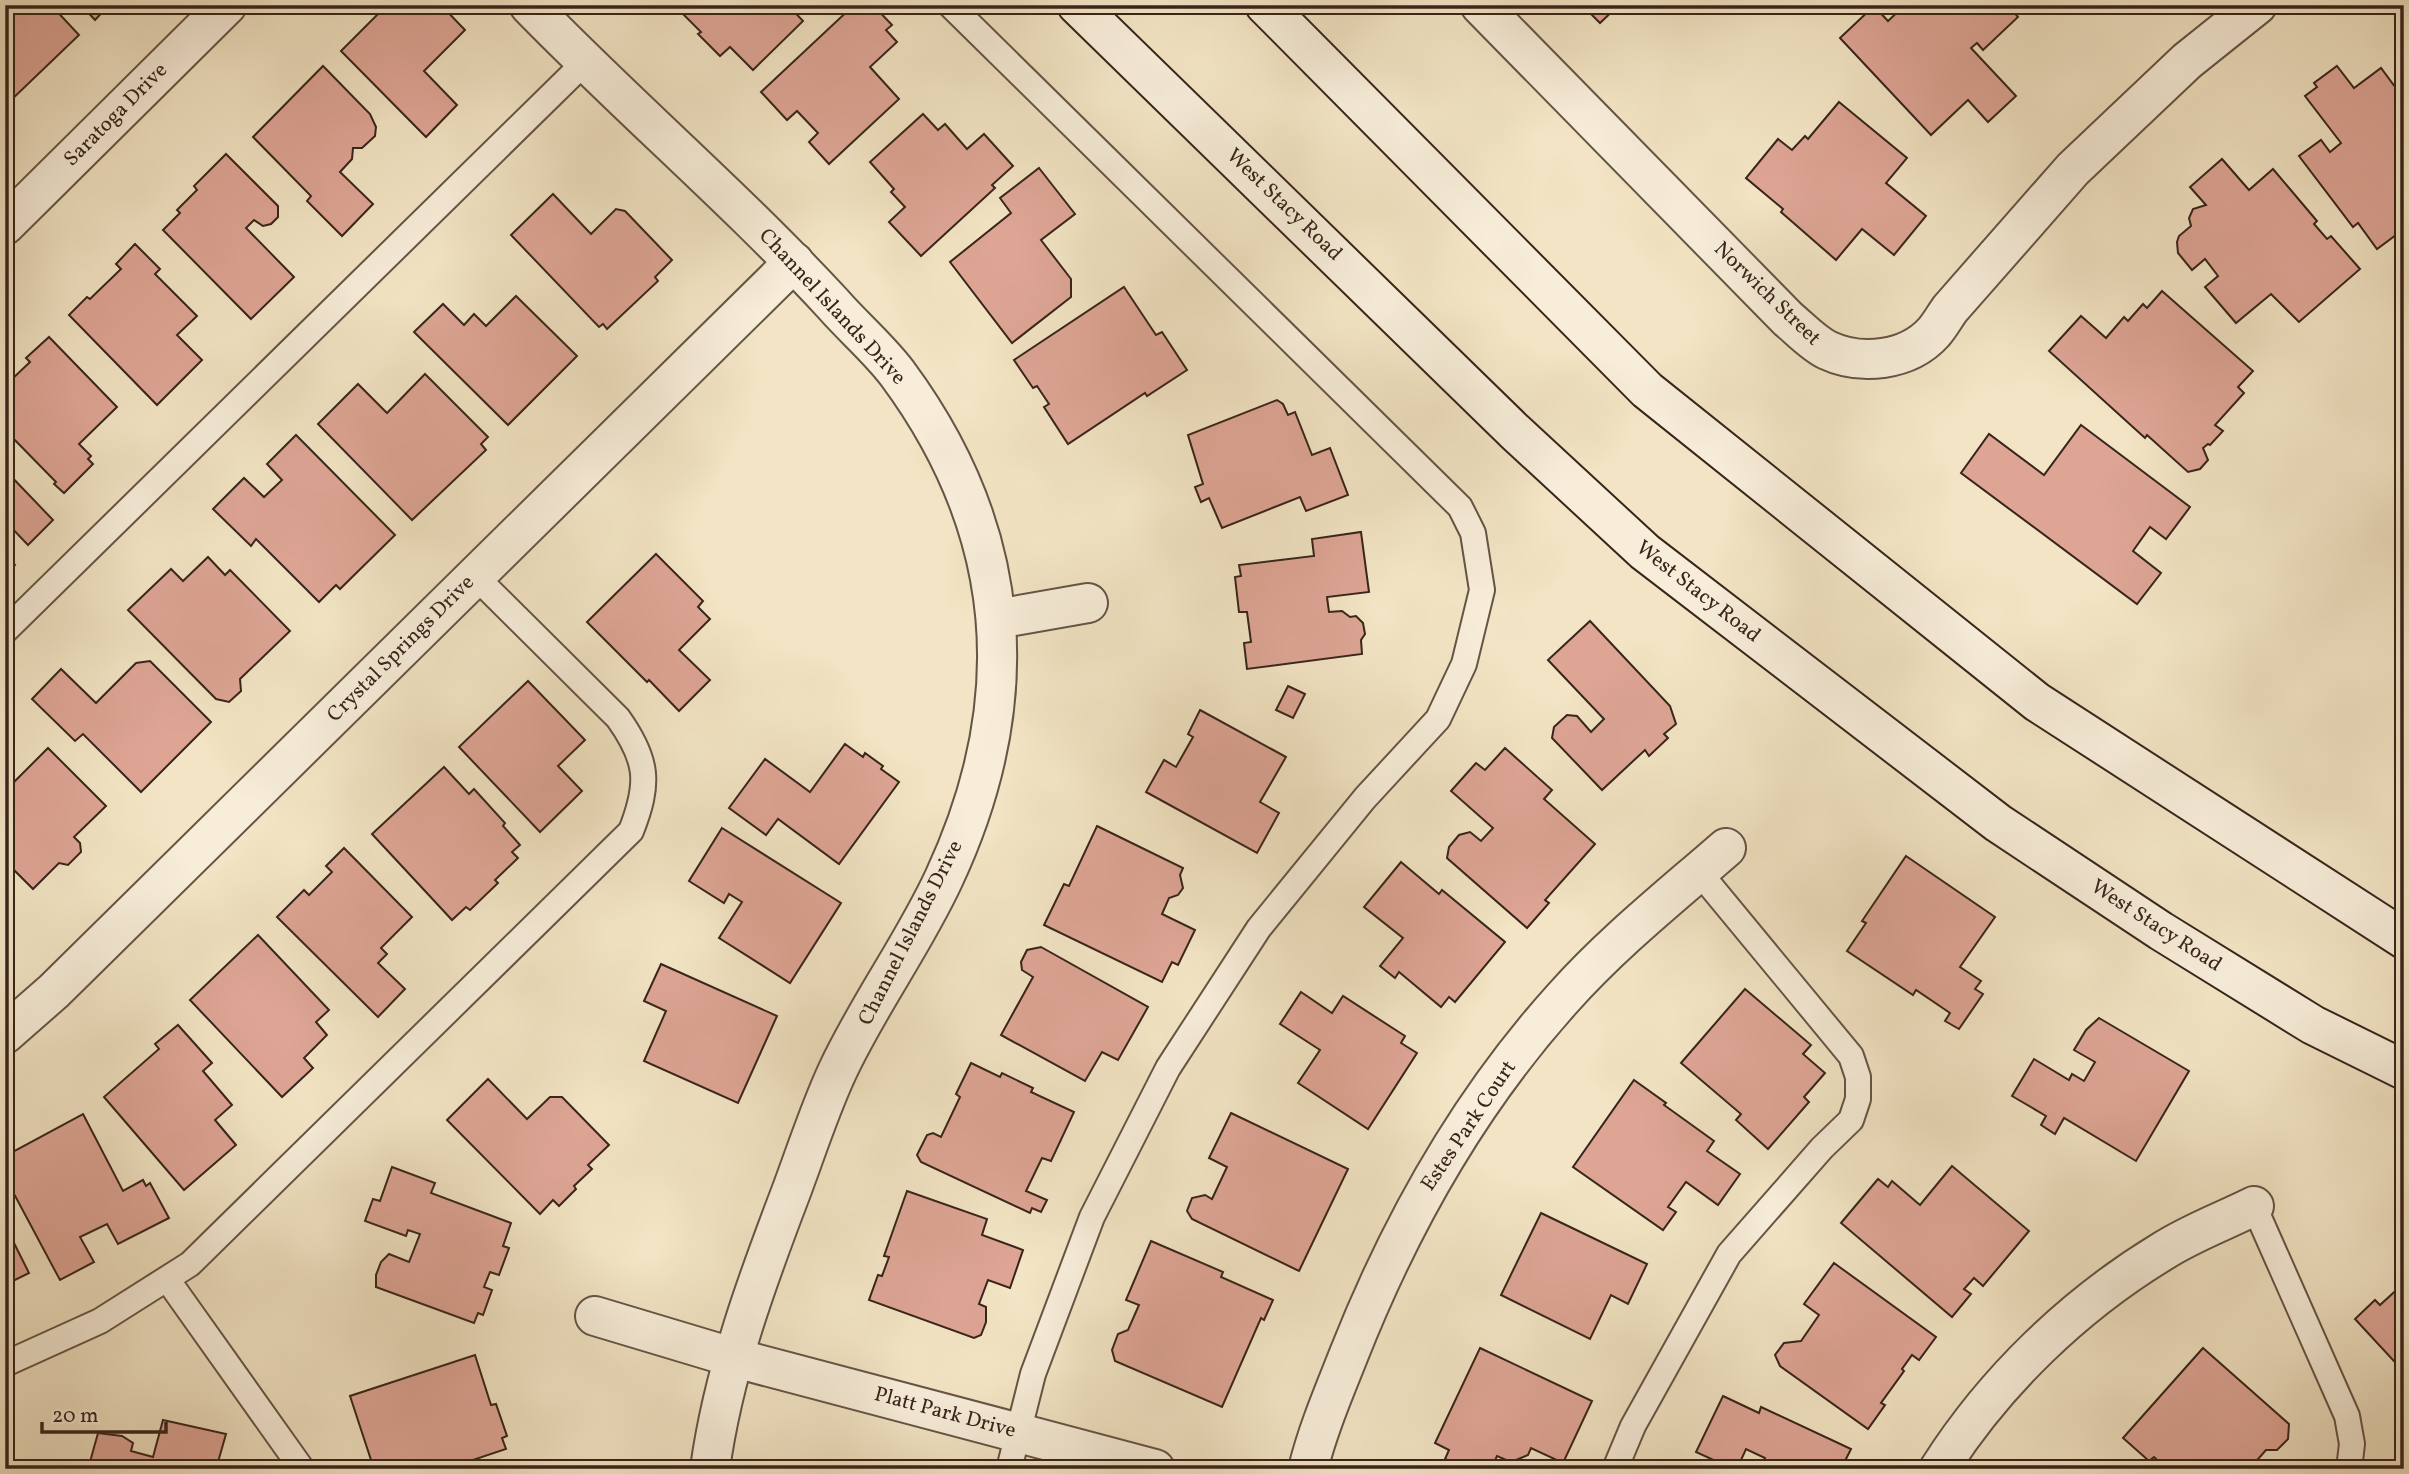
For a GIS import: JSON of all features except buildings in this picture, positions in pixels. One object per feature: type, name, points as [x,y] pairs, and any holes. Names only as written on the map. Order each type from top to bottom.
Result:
[{"type":"street","name":"Saratoga Drive","points":[[5,225],[227,5]]},
{"type":"street","name":"Channel Islands Drive","points":[[529,5],[794,262],[894,369],[937,433],[967,496],[989,564],[997,620],[996,692],[986,757],[969,818],[943,880],[837,1072],[759,1277],[715,1428],[710,1469]]},
{"type":"street","name":"West Stacy Road","points":[[1077,5],[1514,431],[1645,552],[1998,823],[2161,931],[2313,1025],[2404,1070]]},
{"type":"street","points":[[1265,5],[1647,390],[2037,702],[2404,939]]},
{"type":"street","name":"Norwich Street","points":[[1480,5],[1788,319],[1825,349],[1853,359],[1882,359],[1910,350],[1933,333],[1950,309],[2073,169],[2187,61],[2257,5]]},
{"type":"street","name":"Crystal Springs Drive","points":[[5,1034],[54,990],[794,262]]},
{"type":"street","points":[[997,620],[1088,603]]},
{"type":"street","name":"Estes Park Court","points":[[1308,1469],[1317,1434],[1383,1272],[1416,1206],[1462,1130],[1562,998],[1609,951],[1713,860]]},
{"type":"street","points":[[1939,1469],[1992,1397],[2094,1297],[2164,1250],[2254,1206]]},
{"type":"street","name":"Platt Park Drive","points":[[595,1316],[735,1358],[1155,1469]]},
{"type":"lane","points":[[950,5],[1460,507],[1474,533],[1482,590],[1464,664],[1438,719],[1365,798],[1259,928],[1168,1068],[1092,1217],[1033,1374],[1009,1469]]},
{"type":"lane","points":[[5,631],[585,62]]},
{"type":"lane","points":[[5,1364],[100,1321],[190,1264],[631,831],[642,803],[643,772],[635,743],[618,719],[475,576]]},
{"type":"lane","points":[[1615,1469],[1633,1426],[1728,1254],[1822,1148],[1851,1120],[1858,1099],[1858,1077],[1852,1056],[1713,860]]},
{"type":"lane","points":[[2254,1206],[2347,1416],[2352,1444],[2349,1469]]},
{"type":"lane","points":[[167,1279],[302,1469]]}]
